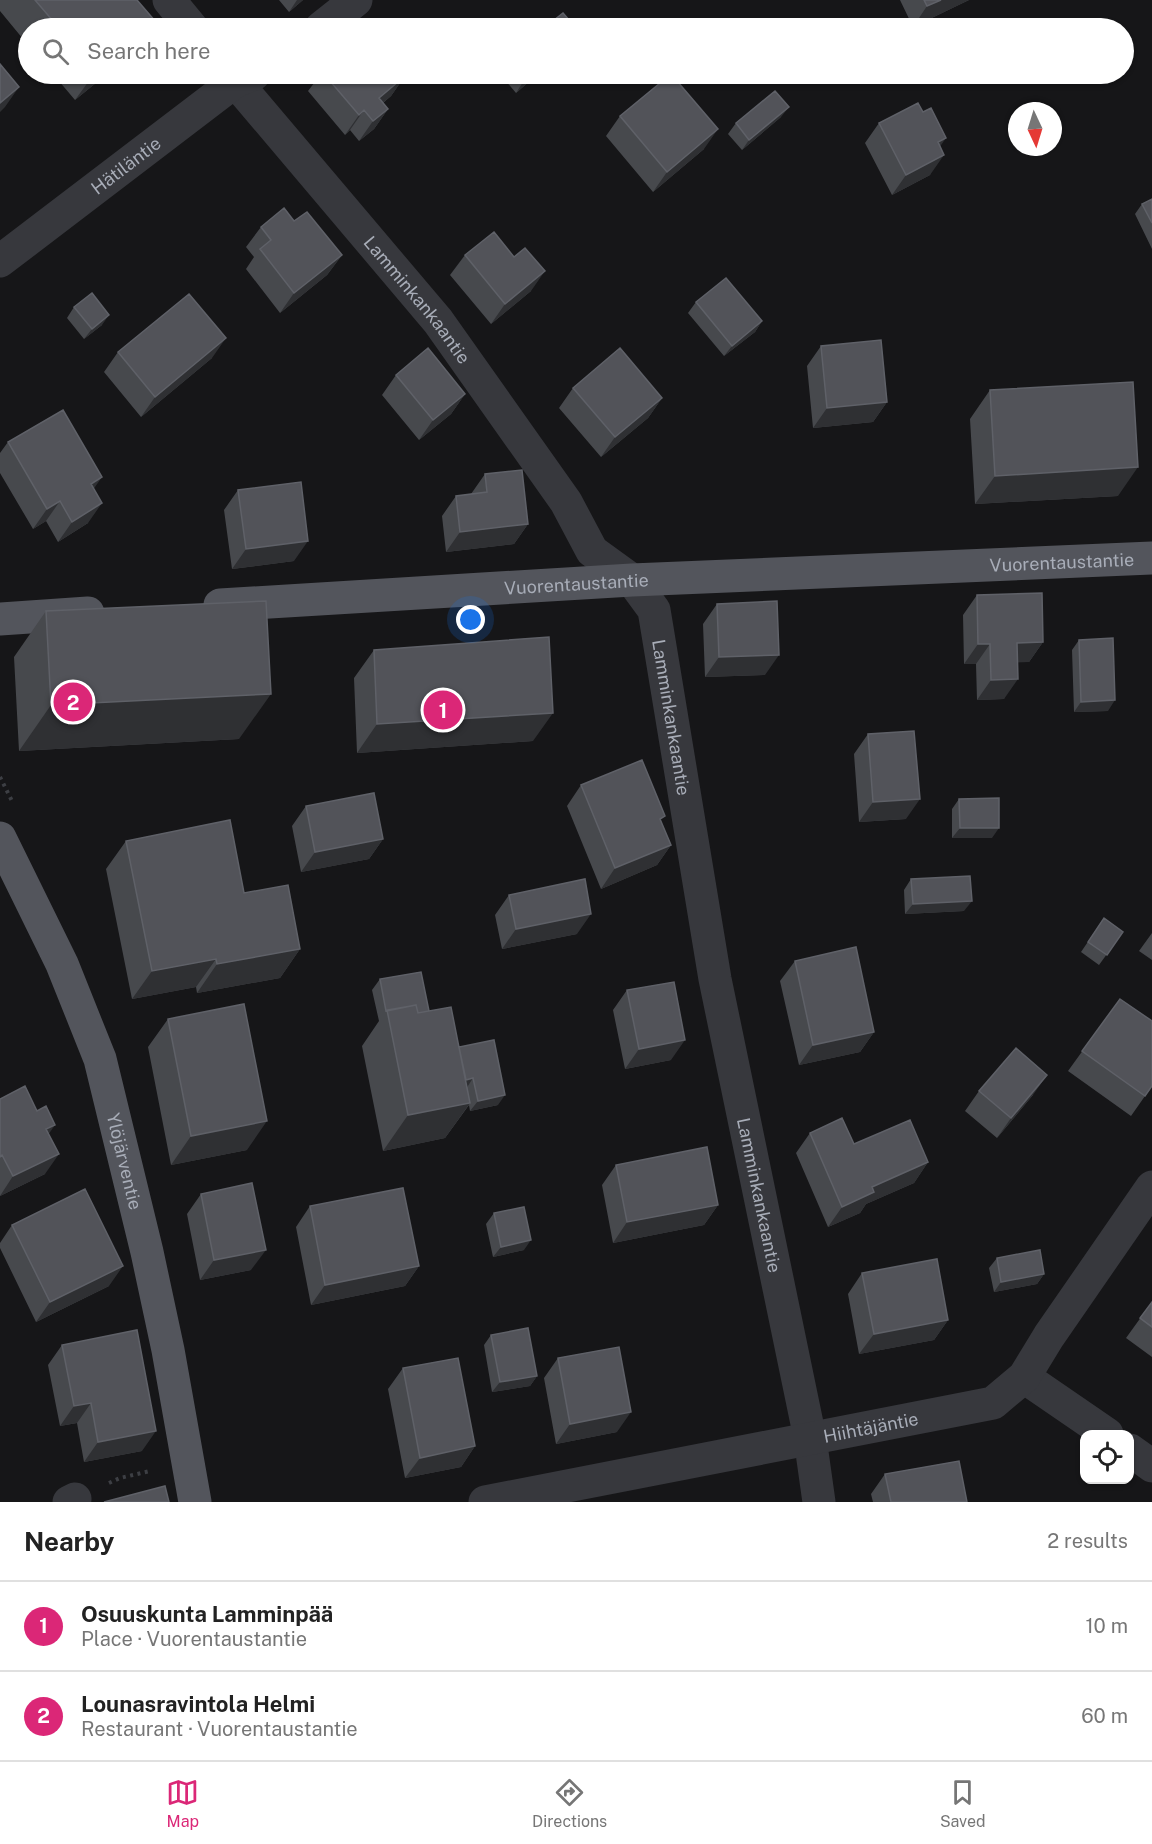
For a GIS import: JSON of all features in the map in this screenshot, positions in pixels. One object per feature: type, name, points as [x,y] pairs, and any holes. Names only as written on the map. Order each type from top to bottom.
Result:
[{"type":"main road","name":"Vuorentaustantie","points":[[191,607],[632,580],[1152,558]]},
{"type":"main road","points":[[0,619],[119,611]]},
{"type":"main road","name":"Ylöjärventie","points":[[0,838],[57,953],[100,1059],[168,1350],[195,1502]]},
{"type":"street","points":[[169,0],[184,18]]},
{"type":"street","points":[[334,18],[356,0]]},
{"type":"street","name":"Hätiläntie","points":[[0,261],[230,84]]},
{"type":"street","name":"Lamminkankaantie","points":[[246,84],[438,321],[566,502],[592,551],[632,580],[654,610],[715,979],[810,1438],[819,1502]]},
{"type":"street","name":"Hiihtäjäntie","points":[[485,1502],[993,1403],[1024,1377],[1049,1336],[1152,1187]]},
{"type":"street","points":[[1024,1377],[1101,1430]]},
{"type":"street","points":[[1134,1453],[1152,1466]]},
{"type":"building","points":[[35,0],[137,0],[152,18],[50,18]]},
{"type":"building","points":[[924,0],[941,0],[927,6]]},
{"type":"building","points":[[563,13],[567,18],[557,18]]},
{"type":"building","points":[[0,64],[19,87],[0,103]]},
{"type":"building","points":[[333,84],[396,84],[379,98],[388,109],[373,121],[364,110],[359,115]]},
{"type":"building","points":[[659,84],[680,84],[718,129],[667,172],[620,116]]},
{"type":"building","points":[[775,91],[789,107],[749,140],[736,123]]},
{"type":"building","points":[[918,103],[923,112],[931,108],[946,138],[938,142],[944,155],[906,175],[879,123]]},
{"type":"building","points":[[1152,199],[1152,223],[1142,204]]},
{"type":"building","points":[[284,208],[294,221],[307,212],[342,255],[294,293],[260,249],[271,240],[261,227]]},
{"type":"building","points":[[494,232],[514,257],[525,248],[545,271],[505,304],[465,255]]},
{"type":"building","points":[[726,278],[762,321],[732,346],[696,302]]},
{"type":"building","points":[[92,293],[109,315],[92,329],[74,307]]},
{"type":"building","points":[[189,294],[226,338],[155,397],[118,352]]},
{"type":"building","points":[[881,340],[887,402],[827,408],[821,346]]},
{"type":"building","points":[[428,348],[465,394],[433,420],[396,375]]},
{"type":"building","points":[[620,348],[662,398],[615,437],[573,388]]},
{"type":"building","points":[[1133,382],[1138,467],[995,476],[990,390]]},
{"type":"building","points":[[63,410],[102,477],[91,484],[102,503],[72,522],[60,501],[47,509],[8,442]]},
{"type":"building","points":[[522,470],[528,524],[460,532],[456,496],[487,492],[485,474]]},
{"type":"building","points":[[301,482],[308,541],[246,549],[238,490]]},
{"type":"building","points":[[1042,593],[1043,642],[1017,643],[1018,679],[991,680],[990,644],[978,644],[977,595]]},
{"type":"building","points":[[266,601],[271,694],[51,705],[46,611]]},
{"type":"building","points":[[777,601],[779,655],[719,657],[717,604]]},
{"type":"building","points":[[549,637],[553,713],[377,724],[374,650]]},
{"type":"building","points":[[1113,638],[1115,700],[1081,702],[1079,640]]},
{"type":"building","points":[[914,731],[920,799],[873,802],[868,734]]},
{"type":"building","points":[[642,760],[665,816],[660,819],[671,845],[615,868],[581,785]]},
{"type":"building","points":[[374,793],[383,839],[315,852],[306,806]]},
{"type":"building","points":[[999,798],[999,828],[960,828],[959,799]]},
{"type":"building","points":[[230,820],[244,893],[288,885],[300,949],[217,964],[216,959],[152,971],[126,841]]},
{"type":"building","points":[[970,876],[972,901],[913,904],[911,879]]},
{"type":"building","points":[[585,879],[591,914],[516,929],[509,895]]},
{"type":"building","points":[[1104,918],[1123,932],[1107,955],[1088,942]]},
{"type":"building","points":[[856,947],[874,1032],[813,1045],[795,961]]},
{"type":"building","points":[[421,972],[429,1011],[418,1013],[416,1005],[386,1011],[380,979]]},
{"type":"building","points":[[674,982],[685,1040],[639,1049],[627,990]]},
{"type":"building","points":[[1120,999],[1152,1021],[1152,1086],[1145,1096],[1082,1051]]},
{"type":"building","points":[[244,1004],[267,1121],[191,1136],[168,1019]]},
{"type":"building","points":[[416,1005],[418,1013],[451,1007],[470,1103],[408,1115],[387,1010]]},
{"type":"building","points":[[494,1040],[505,1095],[478,1101],[473,1078],[466,1080],[459,1047]]},
{"type":"building","points":[[1016,1048],[1047,1075],[1011,1118],[979,1091]]},
{"type":"building","points":[[25,1086],[37,1111],[46,1106],[55,1125],[46,1129],[59,1154],[13,1176],[2,1155],[0,1157],[0,1099]]},
{"type":"building","points":[[842,1118],[854,1144],[910,1120],[928,1162],[872,1187],[874,1192],[842,1207],[810,1133]]},
{"type":"building","points":[[707,1147],[718,1205],[627,1222],[616,1165]]},
{"type":"building","points":[[252,1183],[266,1250],[214,1260],[201,1194]]},
{"type":"building","points":[[403,1188],[419,1266],[325,1285],[310,1206]]},
{"type":"building","points":[[85,1189],[123,1266],[50,1302],[12,1225]]},
{"type":"building","points":[[524,1207],[531,1240],[501,1247],[494,1213]]},
{"type":"building","points":[[1040,1250],[1044,1274],[1001,1282],[997,1258]]},
{"type":"building","points":[[937,1259],[948,1320],[874,1334],[862,1273]]},
{"type":"building","points":[[1152,1302],[1152,1327],[1140,1318]]},
{"type":"building","points":[[528,1328],[537,1376],[500,1382],[491,1335]]},
{"type":"building","points":[[137,1330],[156,1431],[98,1442],[91,1403],[74,1406],[62,1345]]},
{"type":"building","points":[[619,1347],[631,1412],[570,1424],[558,1358]]},
{"type":"building","points":[[458,1358],[475,1446],[420,1458],[403,1368]]},
{"type":"building","points":[[959,1461],[967,1502],[891,1502],[885,1474]]},
{"type":"building","points":[[165,1486],[169,1502],[104,1502]]},
{"type":"place","name":"Lounasravintola Helmi","points":[[73,702]]},
{"type":"place","name":"Osuuskunta Lamminpää","points":[[443,710]]}]
